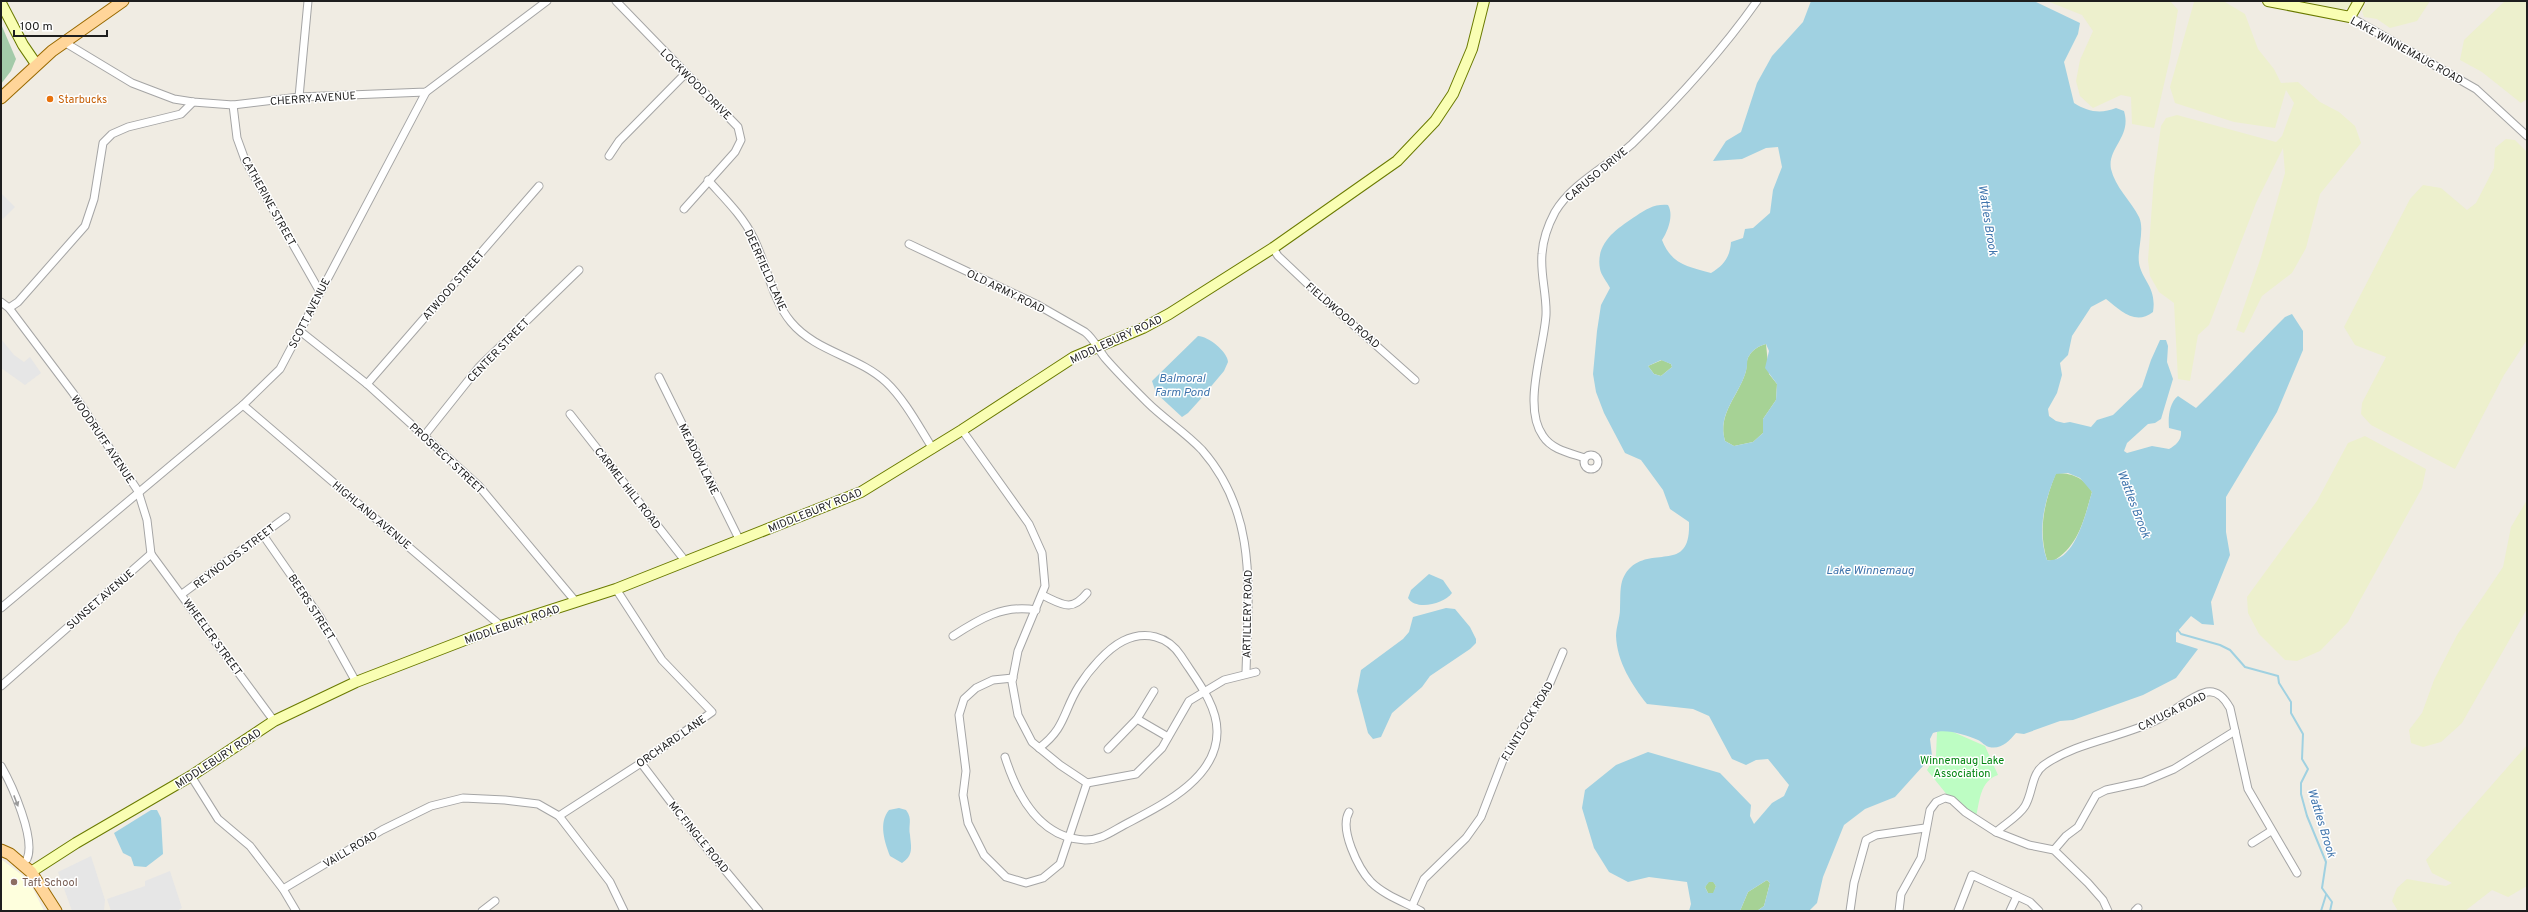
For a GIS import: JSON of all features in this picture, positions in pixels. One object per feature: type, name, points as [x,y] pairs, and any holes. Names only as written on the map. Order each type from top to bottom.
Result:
[{"type":"main road","points":[[1,98],[36,64],[64,42],[123,1]]},
{"type":"main road","points":[[6,852],[16,853],[27,859],[55,909]]},
{"type":"main road","points":[[6,852],[34,870]]},
{"type":"street","points":[[300,97],[308,1]]},
{"type":"street","points":[[426,92],[547,1]]},
{"type":"street","name":"LOCKWOOD DRIVE","points":[[616,1],[738,127],[741,140],[735,152],[708,180],[684,209]]},
{"type":"street","name":"MIDDLEBURY ROAD","points":[[34,870],[191,776],[274,721],[356,682],[501,626],[616,589],[861,492],[933,449],[1053,371],[1098,346],[1132,333],[1169,314],[1273,248],[1397,160],[1435,121],[1465,70],[1484,1]]},
{"type":"street","name":"CARUSO DRIVE","points":[[1585,458],[1552,446],[1543,436],[1537,422],[1534,404],[1546,314],[1541,256],[1546,231],[1556,210],[1570,193],[1630,145],[1672,102],[1709,62],[1757,1]]},
{"type":"street","name":"LAKE WINNEMAUG ROAD","points":[[2268,1],[2350,17],[2476,90],[2527,136]]},
{"type":"street","points":[[2350,17],[2359,1]]},
{"type":"street","points":[[1,3],[23,45],[36,64]]},
{"type":"street","name":"CHERRY AVENUE","points":[[64,42],[132,83],[174,99],[193,102],[233,105],[300,97],[426,92]]},
{"type":"street","points":[[609,156],[618,141],[686,74]]},
{"type":"street","name":"SCOTT AVENUE","points":[[138,491],[243,405],[280,369],[426,92]]},
{"type":"street","points":[[9,308],[18,302],[85,226],[94,199],[103,143],[112,134],[128,127],[180,114],[193,102]]},
{"type":"street","name":"CATHERINE STREET","points":[[233,105],[237,138],[244,160],[320,292]]},
{"type":"street","name":"DEERFIELD LANE","points":[[708,180],[742,218],[753,238],[776,296],[791,322],[812,341],[885,382],[907,408],[933,449]]},
{"type":"street","name":"ATWOOD STREET","points":[[367,384],[539,186]]},
{"type":"street","name":"OLD ARMY ROAD","points":[[909,244],[1036,304],[1085,332],[1098,346]]},
{"type":"street","name":"FIELDWOOD ROAD","points":[[1273,248],[1278,256],[1314,290],[1415,380]]},
{"type":"street","name":"CENTER STREET","points":[[424,436],[478,367],[579,270]]},
{"type":"street","name":"WOODRUFF AVENUE","points":[[1,302],[9,308],[73,393],[138,491],[1,608]]},
{"type":"street","name":"PROSPECT STREET","points":[[300,331],[367,384],[478,485],[576,602]]},
{"type":"street","name":"ARTILLERY ROAD","points":[[1098,346],[1108,361],[1147,402],[1201,450],[1213,464],[1232,496],[1242,528],[1248,577],[1246,673]]},
{"type":"street","name":"MEADOW LANE","points":[[659,377],[740,541]]},
{"type":"street","name":"HIGHLAND AVENUE","points":[[243,405],[501,626]]},
{"type":"street","name":"CARMEL HILL ROAD","points":[[570,414],[686,562]]},
{"type":"street","points":[[962,430],[1029,524],[1042,553],[1045,586],[1018,651],[1013,678],[1018,715],[1032,742],[1039,748],[1087,783],[1136,774],[1162,748],[1189,701],[1224,680],[1246,673],[1256,672]]},
{"type":"street","points":[[138,491],[147,520],[151,554]]},
{"type":"street","name":"REYNOLDS STREET","points":[[182,594],[264,535],[286,517]]},
{"type":"street","name":"BEERS STREET","points":[[264,535],[320,617],[356,682]]},
{"type":"street","name":"WHEELER STREET","points":[[151,554],[182,594],[274,721]]},
{"type":"street","name":"SUNSET AVENUE","points":[[1,686],[151,554]]},
{"type":"street","name":"ORCHARD LANE","points":[[559,816],[641,762],[712,712],[662,660],[616,589]]},
{"type":"street","points":[[1042,596],[1071,606],[1079,603],[1087,593]]},
{"type":"street","points":[[953,636],[980,618],[1021,607],[1036,610]]},
{"type":"street","points":[[1005,757],[1012,778],[1032,814],[1046,826],[1068,837],[1086,840],[1106,836],[1174,798],[1199,775],[1213,755],[1218,732],[1215,715],[1204,692],[1176,649],[1159,636],[1141,635],[1129,639],[1108,652],[1079,686],[1059,729],[1039,748]]},
{"type":"street","name":"FLINTLOCK ROAD","points":[[1412,906],[1424,879],[1466,838],[1481,817],[1503,760],[1550,683],[1562,652]]},
{"type":"street","points":[[1013,678],[993,680],[976,688],[964,699],[959,715],[966,771],[963,795],[968,824],[984,855],[1006,877],[1026,883],[1043,878],[1060,864],[1087,783]]},
{"type":"street","points":[[1108,750],[1136,719],[1154,690]]},
{"type":"street","name":"CAYUGA ROAD","points":[[1996,832],[2024,807],[2030,798],[2035,774],[2042,766],[2068,751],[2138,729],[2160,719],[2207,692],[2216,693],[2225,699],[2235,731],[2248,789],[2271,831],[2297,873]]},
{"type":"street","points":[[1136,719],[1168,737]]},
{"type":"street","points":[[2054,850],[2066,836],[2078,827],[2096,795],[2106,790],[2143,782],[2174,768],[2235,731]]},
{"type":"street","name":"MC FINGLE ROAD","points":[[641,762],[695,834],[759,911]]},
{"type":"street","points":[[1,766],[26,826],[30,848],[27,859]]},
{"type":"street","points":[[191,776],[218,819],[250,846],[283,888],[296,911]]},
{"type":"street","name":"VAILL ROAD","points":[[283,888],[382,830],[431,806],[463,798],[505,800],[538,804],[559,816]]},
{"type":"street","points":[[1899,911],[1901,894],[1921,858],[1925,828],[1930,810],[1936,802],[1945,798],[1952,800],[1965,812],[1996,832],[2028,845],[2054,850],[2088,883],[2103,900],[2108,911]]},
{"type":"street","points":[[1349,812],[1346,826],[1349,842],[1359,863],[1371,882],[1389,895],[1421,911]]},
{"type":"street","points":[[559,816],[610,882],[624,911]]},
{"type":"street","points":[[1850,911],[1854,883],[1866,840],[1876,835],[1925,828]]},
{"type":"street","points":[[2252,844],[2271,831]]},
{"type":"street","points":[[1958,911],[1972,875],[2030,902],[2039,911]]},
{"type":"street","points":[[2010,911],[2017,896]]},
{"type":"street","points":[[482,911],[495,901]]},
{"type":"shaded area","points":[[2047,1],[2171,2],[2178,10],[2170,58],[2154,128],[2132,124],[2131,97],[2121,95],[2093,108],[2080,96],[2076,81],[2080,60],[2093,31],[2082,15]]},
{"type":"shaded area","points":[[2294,1],[2353,1],[2350,6],[2344,9]]},
{"type":"shaded area","points":[[2368,1],[2430,1],[2417,21],[2390,28],[2377,19],[2364,17],[2362,11]]},
{"type":"shaded area","points":[[2505,1],[2527,1],[2527,99],[2521,103],[2482,72],[2460,60],[2464,40]]},
{"type":"shaded area","points":[[2194,2],[2225,2],[2245,14],[2258,49],[2274,69],[2281,83],[2298,82],[2320,102],[2339,112],[2355,126],[2361,143],[2320,194],[2306,248],[2292,273],[2262,296],[2244,333],[2236,330],[2261,257],[2285,173],[2283,148],[2256,203],[2209,325],[2198,335],[2190,381],[2178,379],[2174,303],[2159,292],[2150,276],[2148,260],[2154,177],[2161,126],[2166,118],[2177,115],[2276,142],[2282,136],[2294,103],[2286,90],[2275,128],[2234,122],[2175,103],[2170,87]]},
{"type":"shaded area","points":[[1,24],[16,59],[11,71],[1,84]]},
{"type":"shaded area","points":[[2506,139],[2515,140],[2527,152],[2527,340],[2504,375],[2455,469],[2371,425],[2361,414],[2362,403],[2386,357],[2355,345],[2344,327],[2410,199],[2423,185],[2441,188],[2467,210],[2476,203],[2494,168],[2495,148]]},
{"type":"shaded area","points":[[1,193],[15,207],[3,219],[1,217]]},
{"type":"shaded area","points":[[1,339],[14,355],[24,362],[30,357],[41,373],[25,385],[1,368]]},
{"type":"shaded area","points":[[2365,436],[2426,469],[2422,488],[2348,622],[2320,651],[2297,661],[2285,660],[2259,634],[2248,613],[2247,597],[2317,501],[2348,443]]},
{"type":"shaded area","points":[[2527,500],[2527,609],[2462,723],[2441,742],[2423,747],[2411,743],[2409,730],[2422,713],[2434,680],[2457,635],[2503,567],[2511,527]]},
{"type":"shaded area","points":[[2527,745],[2527,886],[2508,897],[2492,890],[2465,911],[2398,911],[2392,901],[2397,888],[2407,879],[2446,886],[2452,883],[2432,873],[2426,860]]},
{"type":"shaded area","points":[[91,856],[105,900],[104,911],[72,911],[58,872]]},
{"type":"shaded area","name":"Taft School","points":[[1,859],[22,875],[33,889],[44,911],[1,911]]},
{"type":"shaded area","points":[[170,871],[182,908],[177,911],[111,911],[107,899],[145,886],[145,881]]},
{"type":"green space","points":[[1766,344],[1769,374],[1777,384],[1776,400],[1763,419],[1763,433],[1753,442],[1734,446],[1725,441],[1723,431],[1726,413],[1743,380],[1748,358],[1754,350]]},
{"type":"green space","points":[[1662,360],[1671,364],[1672,367],[1661,376],[1654,374],[1648,366]]},
{"type":"green space","points":[[2056,473],[2072,475],[2081,479],[2092,492],[2083,522],[2075,540],[2062,555],[2053,561],[2047,560],[2044,549],[2043,527],[2048,495]]},
{"type":"green space","name":"Winnemaug Lake Association","points":[[1944,728],[1985,746],[1998,775],[1992,778],[1984,786],[1976,817],[1961,812],[1927,770],[1936,755],[1937,732]]},
{"type":"green space","points":[[1767,880],[1770,883],[1764,906],[1757,911],[1740,911],[1748,892]]},
{"type":"green space","points":[[1709,881],[1713,881],[1716,886],[1714,893],[1708,893],[1705,887]]},
{"type":"water","name":"Lake Winnemaug","points":[[1811,1],[2034,1],[2080,23],[2078,34],[2064,62],[2074,103],[2089,110],[2095,111],[2105,111],[2116,108],[2124,111],[2126,120],[2125,128],[2112,155],[2111,169],[2116,182],[2136,211],[2141,222],[2139,263],[2143,275],[2151,290],[2154,303],[2153,312],[2146,316],[2140,317],[2134,317],[2122,312],[2106,299],[2091,307],[2072,336],[2068,355],[2060,363],[2062,375],[2057,393],[2048,409],[2049,416],[2056,421],[2064,423],[2070,422],[2091,427],[2097,420],[2113,415],[2142,387],[2151,360],[2160,340],[2166,340],[2168,346],[2167,362],[2173,379],[2161,419],[2155,423],[2148,424],[2127,443],[2124,451],[2127,453],[2152,446],[2169,449],[2178,442],[2181,437],[2181,431],[2169,428],[2170,411],[2175,399],[2178,396],[2196,408],[2285,317],[2292,314],[2303,331],[2303,350],[2277,412],[2226,497],[2226,532],[2230,555],[2211,602],[2214,625],[2202,624],[2191,616],[2176,633],[2176,642],[2198,649],[2176,678],[2143,695],[2073,720],[2060,721],[2024,734],[2016,733],[2008,742],[1993,748],[1986,746],[1978,740],[1956,733],[1943,731],[1933,733],[1930,739],[1932,756],[1895,797],[1865,809],[1844,825],[1823,877],[1817,903],[1809,911],[1757,911],[1764,906],[1770,883],[1767,880],[1748,892],[1740,911],[1689,911],[1691,904],[1687,882],[1649,877],[1628,882],[1609,872],[1594,848],[1582,808],[1585,790],[1616,765],[1648,752],[1720,773],[1751,805],[1750,816],[1754,824],[1772,803],[1784,796],[1789,785],[1768,759],[1756,760],[1746,765],[1732,759],[1709,716],[1693,709],[1647,704],[1626,673],[1622,664],[1616,636],[1620,612],[1621,586],[1624,576],[1631,567],[1640,561],[1650,558],[1670,556],[1678,553],[1684,548],[1688,538],[1689,522],[1670,509],[1663,490],[1641,460],[1625,453],[1604,413],[1596,392],[1593,374],[1597,331],[1601,305],[1610,288],[1600,269],[1599,259],[1604,244],[1615,231],[1640,213],[1659,205],[1668,205],[1670,209],[1670,218],[1668,228],[1662,240],[1670,255],[1681,263],[1711,273],[1726,260],[1731,242],[1743,238],[1745,229],[1753,228],[1770,213],[1773,190],[1782,167],[1778,147],[1766,148],[1742,159],[1713,161],[1726,141],[1741,132],[1757,83],[1772,56],[1803,22]],"holes":[[[1766,344],[1769,351],[1765,368],[1777,384],[1776,400],[1763,419],[1763,433],[1753,442],[1734,446],[1725,441],[1723,431],[1726,413],[1743,380],[1747,369],[1748,358],[1754,350]],[[1661,360],[1671,364],[1672,367],[1661,376],[1654,374],[1648,366]],[[2068,473],[2080,478],[2092,492],[2083,523],[2072,546],[2065,554],[2057,559],[2047,560],[2042,539],[2043,517],[2048,495],[2056,474]],[[1709,882],[1713,882],[1716,886],[1713,893],[1708,893],[1705,887]]]},
{"type":"water","name":"Balmoral Farm Pond","points":[[1198,336],[1217,345],[1225,354],[1228,362],[1224,371],[1208,390],[1210,394],[1207,392],[1188,413],[1182,417],[1156,393],[1152,381]]},
{"type":"water","points":[[1429,574],[1443,580],[1452,593],[1437,603],[1423,605],[1412,602],[1408,598],[1411,590]]},
{"type":"water","points":[[1446,608],[1455,609],[1470,627],[1476,639],[1476,643],[1470,649],[1430,676],[1422,687],[1392,713],[1381,737],[1373,739],[1368,733],[1357,691],[1361,670],[1403,639],[1409,632],[1413,617]]},
{"type":"water","points":[[899,808],[906,810],[910,819],[911,850],[906,860],[902,863],[890,856],[886,845],[883,827],[889,810]]},
{"type":"water","points":[[151,810],[157,810],[161,818],[163,854],[146,867],[134,866],[131,857],[123,853],[114,833]]},
{"type":"waterway","name":"Wattles Brook","points":[[2177,629],[2181,634],[2220,645],[2230,650],[2245,667],[2278,676],[2279,683],[2291,702],[2291,713],[2303,734],[2302,759],[2308,769],[2301,783],[2301,794],[2307,816],[2326,862],[2322,888],[2332,902],[2330,911]]},
{"type":"waterway","points":[[2321,911],[2326,895]]},
{"type":"place","name":"Starbucks","points":[[50,99]]},
{"type":"place","name":"Taft School","points":[[14,882]]}]
